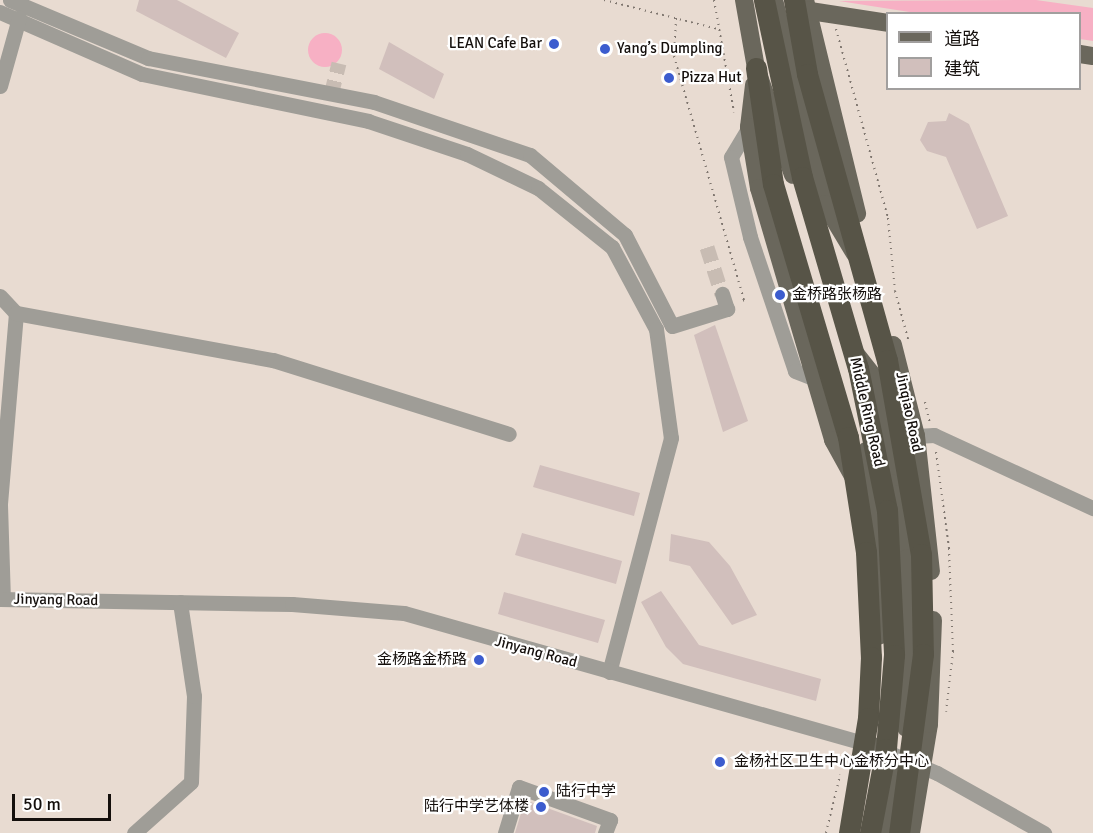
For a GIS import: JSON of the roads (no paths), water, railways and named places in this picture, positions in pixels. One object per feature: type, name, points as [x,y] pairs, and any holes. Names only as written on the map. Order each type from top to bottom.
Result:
[{"type":"highway","name":"Middle Ring Road","points":[[788,2],[802,177],[858,368],[886,500],[894,656],[886,749],[870,833]]},
{"type":"highway","name":"Middle Ring Road","points":[[788,2],[887,360],[921,554],[923,654],[899,833]]},
{"type":"highway","points":[[756,68],[773,184],[832,376],[862,517],[871,657],[864,751],[852,833]]},
{"type":"highway","points":[[852,833],[881,689],[886,500]]},
{"type":"main road","points":[[744,0],[756,68],[790,165],[865,439],[886,500],[908,582],[904,723],[910,747],[924,766]]},
{"type":"main road","points":[[750,0],[788,2],[886,23]]},
{"type":"main road","points":[[788,2],[825,204],[878,288]]},
{"type":"main road","name":"Jinqiao Road","points":[[788,2],[878,288],[916,436],[931,549],[934,653],[924,766],[911,833]]},
{"type":"main road","points":[[756,68],[744,133],[838,455],[886,500]]},
{"type":"main road","points":[[838,334],[874,377],[886,500],[880,655],[873,746],[852,833]]},
{"type":"main road","points":[[865,439],[886,500]]},
{"type":"main road","points":[[873,746],[890,764],[895,784],[885,833]]},
{"type":"street","points":[[10,0],[148,58],[374,102],[530,155],[626,235],[672,326],[727,309],[722,294]]},
{"type":"street","points":[[0,12],[19,18],[142,74],[369,122],[467,154],[538,188],[612,247],[656,329],[671,438],[609,672]]},
{"type":"street","points":[[0,86],[19,18]]},
{"type":"street","points":[[0,296],[16,314],[273,360],[509,434]]},
{"type":"street","points":[[2,599],[0,505],[16,314]]},
{"type":"street","points":[[916,436],[934,435],[1093,508]]},
{"type":"street","name":"Jinyang Road","points":[[2,599],[351,606],[404,614],[873,746],[924,766],[1044,833]]},
{"type":"street","points":[[134,833],[191,782],[194,696],[180,602]]},
{"type":"street","points":[[505,833],[519,787],[610,820],[605,833]]},
{"type":"tunnel","points":[[331,95],[339,63]]},
{"type":"tunnel","points":[[707,247],[722,294]]},
{"type":"place","name":"LEAN Cafe Bar","points":[[554,44]]},
{"type":"place","name":"Yang’s Dumpling","points":[[605,49]]},
{"type":"place","name":"Pizza Hut","points":[[669,78]]},
{"type":"place","name":"金桥路张杨路","points":[[780,295]]},
{"type":"place","name":"金杨路金桥路","points":[[479,660]]},
{"type":"place","name":"金杨社区卫生中心金桥分中心","points":[[720,762]]},
{"type":"place","name":"陆行中学","points":[[544,792]]},
{"type":"place","name":"陆行中学艺体楼","points":[[541,807]]}]
